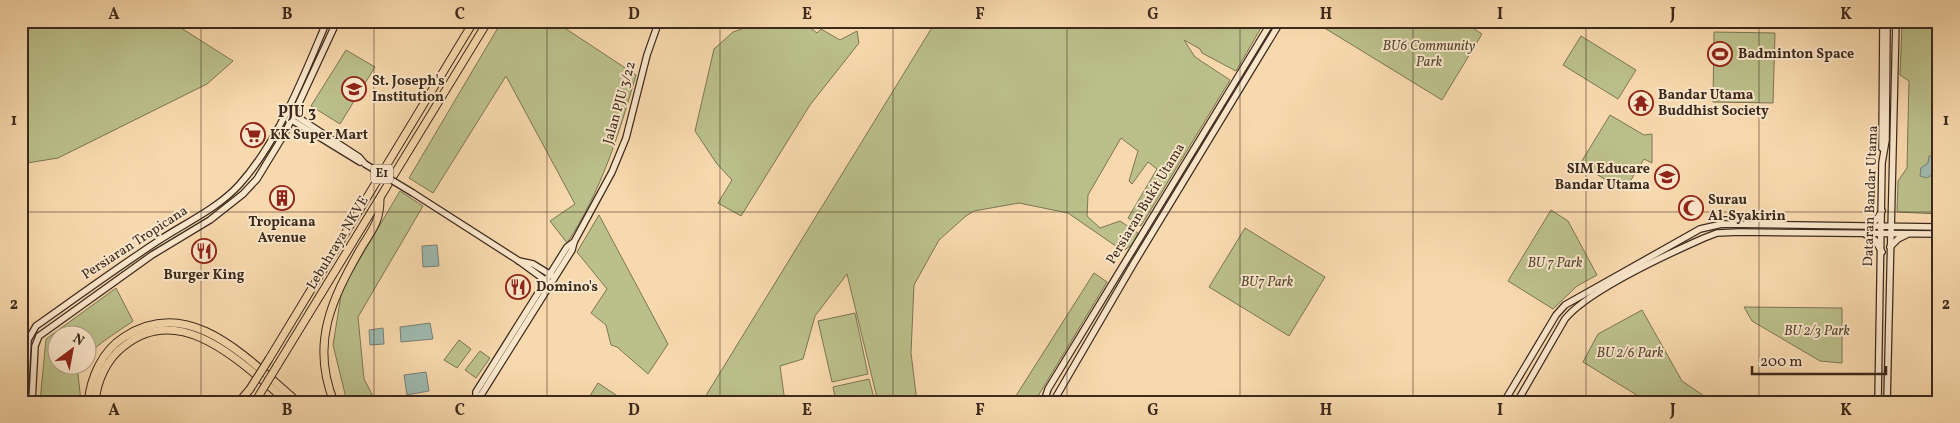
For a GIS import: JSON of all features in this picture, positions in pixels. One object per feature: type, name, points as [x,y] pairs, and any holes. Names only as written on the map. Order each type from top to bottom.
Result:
[{"type":"highway","name":"Lebuhraya NKVE","points":[[243,402],[474,21]]},
{"type":"highway","name":"Lebuhraya NKVE","points":[[257,399],[488,21]]},
{"type":"highway","points":[[334,402],[324,366],[325,328],[336,292],[380,215],[380,198]]},
{"type":"highway","points":[[88,402],[96,370],[113,346],[145,325],[168,322],[193,326],[210,333],[244,357],[298,402]]},
{"type":"highway","points":[[95,402],[102,374],[114,354],[144,334],[168,329],[197,335],[211,342],[245,366],[288,402]]},
{"type":"highway","points":[[239,402],[250,389]]},
{"type":"main road","name":"Persiaran Tropicana","points":[[25,402],[28,340],[36,326],[178,228],[206,212],[238,187],[254,167],[286,113],[327,21]]},
{"type":"main road","name":"Persiaran Tropicana","points":[[32,402],[35,346],[39,336],[182,236],[210,220],[243,194],[257,179],[293,117],[337,21]]},
{"type":"main road","name":"Jalan PJU 3/22","points":[[475,400],[481,395],[548,282],[572,250],[574,242],[612,172],[626,138],[647,55],[659,21]]},
{"type":"main road","name":"Persiaran Bukit Utama","points":[[1044,402],[1053,381],[1272,21]]},
{"type":"main road","name":"Persiaran Bukit Utama","points":[[1053,402],[1134,263],[1281,21]]},
{"type":"main road","points":[[1882,162],[1883,21]]},
{"type":"main road","name":"Dataran Bandar Utama","points":[[1878,402],[1882,162],[1886,140],[1887,21]]},
{"type":"main road","name":"Dataran Bandar Utama","points":[[1887,402],[1896,21]]},
{"type":"main road","points":[[286,113],[359,157],[365,164]]},
{"type":"main road","points":[[293,117],[304,127],[519,260],[548,282]]},
{"type":"main road","points":[[285,132],[297,125],[304,127]]},
{"type":"main road","points":[[1891,210],[1897,219],[1907,226]]},
{"type":"main road","points":[[1868,226],[1877,219],[1882,211]]},
{"type":"main road","points":[[1505,400],[1555,317],[1571,300],[1687,235],[1708,226],[1722,224],[1939,227]]},
{"type":"main road","points":[[178,228],[182,236]]},
{"type":"main road","points":[[1555,317],[1562,318],[1619,281],[1691,243],[1717,233],[1939,234]]},
{"type":"main road","points":[[1863,233],[1875,240],[1882,252]]},
{"type":"main road","points":[[1890,248],[1898,239],[1910,233]]},
{"type":"main road","points":[[519,260],[532,264],[552,276]]},
{"type":"main road","points":[[1518,401],[1566,320],[1576,308]]},
{"type":"green space","points":[[21,21],[170,21],[233,61],[207,84],[58,158],[21,164]]},
{"type":"green space","points":[[502,21],[554,21],[636,75],[608,162],[590,204],[567,243],[550,221],[575,204],[506,76],[433,193],[409,178]]},
{"type":"green space","points":[[765,21],[801,21],[817,33],[821,29],[840,40],[857,31],[859,43],[810,105],[741,216],[718,203],[732,180],[717,164],[695,131],[714,49],[733,32]]},
{"type":"green space","points":[[936,21],[1265,21],[1236,71],[1202,53],[1200,49],[1184,40],[1195,57],[1230,80],[1141,226],[1128,218],[1157,169],[1148,162],[1132,184],[1129,181],[1138,151],[1121,138],[1088,195],[1087,216],[1100,228],[1120,221],[1138,233],[1133,244],[1123,251],[1068,213],[1019,203],[974,211],[939,240],[914,285],[911,353],[917,402],[878,402],[847,274],[815,316],[803,359],[780,366],[785,402],[702,402]]},
{"type":"green space","name":"BU6 Community Park","points":[[1319,21],[1462,21],[1482,34],[1442,100],[1318,24]]},
{"type":"green space","points":[[1902,25],[1939,27],[1939,214],[1897,212],[1898,181],[1907,168],[1909,81],[1900,75]]},
{"type":"green space","points":[[1714,32],[1775,33],[1773,103],[1713,102]]},
{"type":"green space","points":[[1581,36],[1636,70],[1618,99],[1563,65]]},
{"type":"green space","points":[[346,50],[375,67],[340,124],[311,106]]},
{"type":"green space","points":[[1610,115],[1644,135],[1652,134],[1652,163],[1644,159],[1624,191],[1580,164]]},
{"type":"green space","points":[[400,191],[423,206],[358,317],[364,379],[376,402],[347,402],[333,345],[342,289]]},
{"type":"green space","name":"BU 7 Park","points":[[1551,210],[1568,221],[1597,275],[1577,286],[1553,309],[1508,281]]},
{"type":"green space","points":[[599,215],[668,344],[648,374],[617,347],[611,345],[606,325],[591,313],[607,289],[577,252]]},
{"type":"green space","name":"BU7 Park","points":[[1245,228],[1325,277],[1289,336],[1209,287]]},
{"type":"green space","points":[[1094,273],[1107,282],[1038,396],[1037,402],[1012,402]]},
{"type":"green space","points":[[116,288],[133,321],[98,346],[98,326],[64,326]]},
{"type":"green space","name":"BU 2/3 Park","points":[[1744,307],[1842,308],[1842,363],[1820,361],[1752,321]]},
{"type":"green space","name":"BU 2/6 Park","points":[[1642,310],[1682,381],[1713,402],[1648,402],[1583,362],[1598,334]]},
{"type":"green space","points":[[855,313],[868,374],[832,382],[818,321]]},
{"type":"green space","points":[[48,338],[48,376],[78,376],[81,402],[40,402],[46,339]]},
{"type":"green space","points":[[459,340],[471,349],[457,368],[444,360]]},
{"type":"green space","points":[[480,351],[490,358],[476,378],[465,370]]},
{"type":"green space","points":[[869,379],[875,402],[836,402],[833,387]]},
{"type":"green space","points":[[598,383],[622,399],[621,402],[586,402]]},
{"type":"shaded area","points":[[1939,146],[1939,170],[1927,178],[1920,176],[1921,168],[1928,163],[1929,156],[1935,155]]},
{"type":"shaded area","points":[[437,245],[439,266],[423,267],[422,246]]},
{"type":"shaded area","points":[[430,323],[433,339],[401,342],[400,327]]},
{"type":"shaded area","points":[[383,328],[384,344],[370,345],[369,330]]},
{"type":"shaded area","points":[[426,372],[429,391],[407,395],[404,375]]},
{"type":"place","name":"Badminton Space","points":[[1720,54]]},
{"type":"place","name":"St. Joseph's Institution","points":[[354,89]]},
{"type":"place","name":"Bandar Utama Buddhist Society","points":[[1641,103]]},
{"type":"place","name":"KK Super Mart","points":[[253,135]]},
{"type":"place","name":"SIM Educare Bandar Utama","points":[[1667,177]]},
{"type":"place","name":"Tropicana Avenue","points":[[282,198]]},
{"type":"place","name":"Surau Al-Syakirin","points":[[1691,208]]},
{"type":"place","name":"Burger King","points":[[204,251]]},
{"type":"place","name":"Domino's","points":[[518,287]]},
{"type":"district","name":"PJU 3","points":[[297,113]]}]
